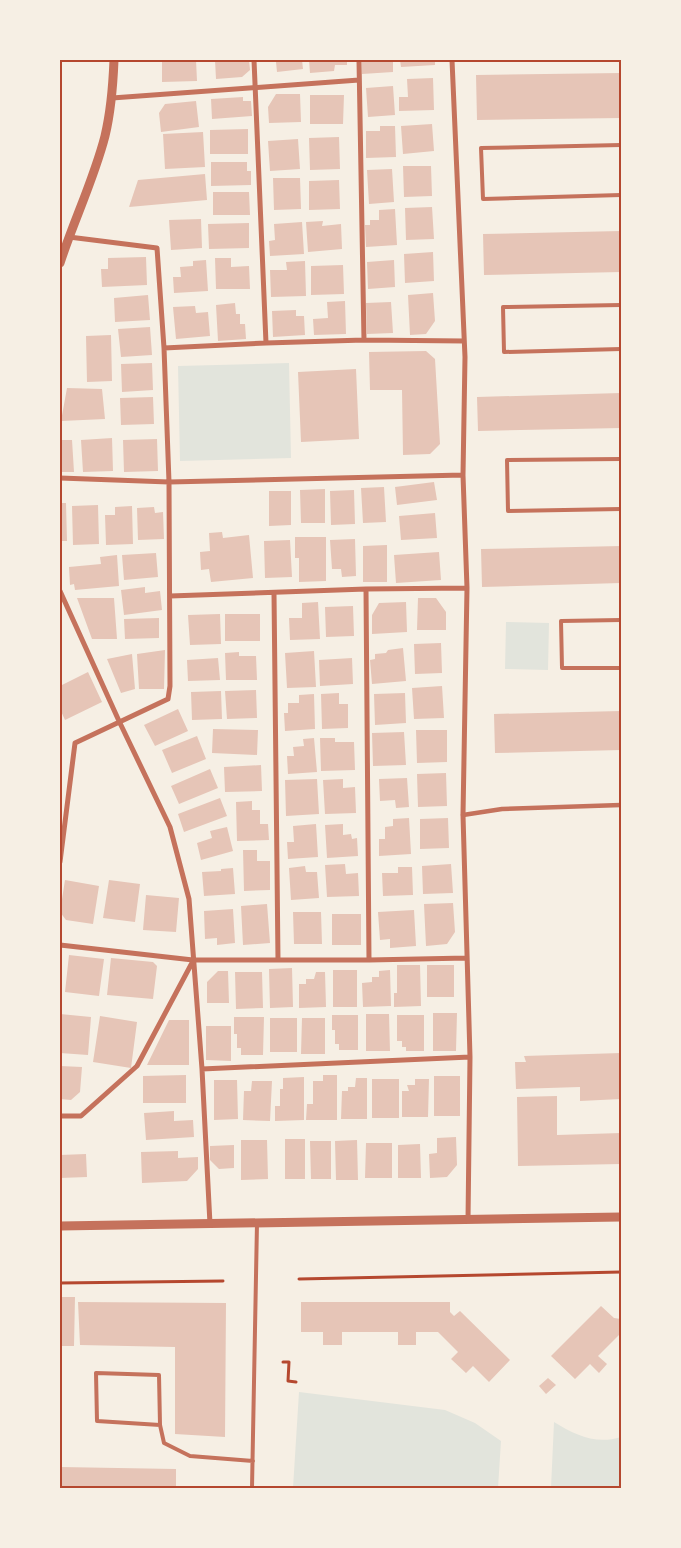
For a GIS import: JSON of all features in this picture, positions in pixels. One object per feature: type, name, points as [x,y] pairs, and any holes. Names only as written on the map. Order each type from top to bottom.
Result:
[{"type":"street","points":[[60,262],[105,136],[112,98],[114,60]]},
{"type":"street","points":[[254,60],[266,343]]},
{"type":"street","points":[[359,60],[364,340]]},
{"type":"street","points":[[452,60],[466,357],[463,475],[467,588],[463,815],[470,1057],[468,1220]]},
{"type":"street","points":[[112,98],[359,80]]},
{"type":"street","points":[[60,862],[75,743],[168,699],[170,686],[169,482],[164,348],[157,248],[69,236]]},
{"type":"street","points":[[164,348],[364,340],[464,341]]},
{"type":"street","points":[[60,478],[169,482],[463,475]]},
{"type":"street","points":[[170,596],[467,588]]},
{"type":"street","points":[[366,590],[369,960]]},
{"type":"street","points":[[60,591],[170,827],[190,899],[202,1069],[210,1224]]},
{"type":"street","points":[[274,593],[278,960]]},
{"type":"street","points":[[463,815],[502,809],[621,805]]},
{"type":"street","points":[[60,944],[193,960],[467,958]]},
{"type":"street","points":[[60,1116],[81,1116],[137,1066],[193,960]]},
{"type":"street","points":[[202,1069],[470,1057]]},
{"type":"street","points":[[60,1226],[621,1217]]},
{"type":"lane","points":[[621,145],[481,148],[483,199],[621,195]]},
{"type":"lane","points":[[621,305],[503,307],[504,352],[621,349]]},
{"type":"lane","points":[[621,459],[507,460],[508,511],[621,509]]},
{"type":"lane","points":[[621,620],[561,621],[562,668],[621,668]]},
{"type":"lane","points":[[252,1488],[257,1223]]},
{"type":"lane","points":[[160,1425],[97,1421],[96,1373],[159,1375],[160,1425],[164,1443],[190,1456],[253,1461]]},
{"type":"path","points":[[299,1280],[621,1272]]},
{"type":"path","points":[[60,1283],[223,1281]]},
{"type":"path","points":[[284,1362],[289,1362],[288,1382],[296,1382]]},
{"type":"shaded area","points":[[289,363],[291,458],[180,461],[178,366]]},
{"type":"shaded area","points":[[506,622],[549,623],[548,670],[505,669]]},
{"type":"shaded area","points":[[299,1392],[445,1410],[475,1423],[501,1441],[498,1488],[293,1488]]},
{"type":"shaded area","points":[[554,1422],[578,1435],[594,1439],[603,1440],[621,1437],[621,1488],[551,1488]]},
{"type":"building","points":[[162,60],[196,60],[197,81],[162,82]]},
{"type":"building","points":[[215,60],[249,60],[250,70],[242,77],[216,79]]},
{"type":"building","points":[[280,60],[302,60],[303,69],[277,72],[276,62]]},
{"type":"building","points":[[309,60],[347,60],[347,65],[335,65],[334,71],[310,73]]},
{"type":"building","points":[[362,60],[393,60],[393,72],[362,74]]},
{"type":"building","points":[[400,60],[435,60],[435,65],[401,67]]},
{"type":"building","points":[[621,73],[621,118],[477,120],[476,75]]},
{"type":"building","points":[[433,78],[434,110],[399,111],[399,97],[408,97],[407,79]]},
{"type":"building","points":[[393,86],[395,115],[368,117],[366,88]]},
{"type":"building","points":[[276,94],[300,94],[301,122],[269,123],[268,107]]},
{"type":"building","points":[[310,95],[344,95],[343,124],[310,124]]},
{"type":"building","points":[[243,97],[243,101],[251,101],[252,116],[212,119],[211,99]]},
{"type":"building","points":[[196,101],[199,127],[161,132],[159,113],[165,104]]},
{"type":"building","points":[[432,124],[434,151],[403,154],[401,126]]},
{"type":"building","points":[[380,126],[395,126],[396,157],[366,158],[366,131],[380,131]]},
{"type":"building","points":[[248,129],[248,154],[210,154],[210,130]]},
{"type":"building","points":[[203,132],[205,167],[165,169],[163,134]]},
{"type":"building","points":[[339,137],[340,169],[310,170],[309,138]]},
{"type":"building","points":[[298,139],[300,169],[270,171],[268,141]]},
{"type":"building","points":[[211,162],[247,162],[247,171],[251,171],[251,185],[211,186]]},
{"type":"building","points":[[403,166],[431,166],[432,196],[404,197]]},
{"type":"building","points":[[392,169],[394,202],[369,204],[367,170]]},
{"type":"building","points":[[205,174],[207,200],[129,207],[138,180]]},
{"type":"building","points":[[273,178],[300,178],[301,209],[274,210]]},
{"type":"building","points":[[339,180],[340,209],[309,210],[309,181]]},
{"type":"building","points":[[213,192],[249,192],[250,215],[213,215]]},
{"type":"building","points":[[432,207],[434,239],[406,240],[405,208]]},
{"type":"building","points":[[395,209],[397,245],[366,247],[365,225],[370,225],[370,220],[379,220],[379,210]]},
{"type":"building","points":[[201,219],[202,248],[171,250],[169,220]]},
{"type":"building","points":[[323,221],[322,226],[341,224],[342,249],[308,252],[306,222]]},
{"type":"building","points":[[302,222],[304,254],[270,256],[269,241],[275,240],[274,224]]},
{"type":"building","points":[[249,223],[249,248],[209,249],[208,224]]},
{"type":"building","points":[[621,231],[621,272],[484,275],[483,234]]},
{"type":"building","points":[[433,252],[434,281],[405,283],[404,254]]},
{"type":"building","points":[[146,257],[147,285],[102,287],[101,269],[108,269],[108,258]]},
{"type":"building","points":[[215,258],[231,258],[231,267],[249,266],[250,289],[216,289]]},
{"type":"building","points":[[206,260],[208,291],[174,293],[173,277],[181,277],[180,267],[193,266],[193,261]]},
{"type":"building","points":[[394,260],[395,287],[368,289],[367,262]]},
{"type":"building","points":[[305,261],[306,296],[271,297],[270,270],[287,270],[286,262]]},
{"type":"building","points":[[343,265],[344,294],[311,295],[311,266]]},
{"type":"building","points":[[433,293],[435,321],[426,334],[410,335],[408,295]]},
{"type":"building","points":[[148,295],[150,320],[115,322],[114,298]]},
{"type":"building","points":[[345,301],[346,334],[314,335],[313,319],[328,318],[327,302]]},
{"type":"building","points":[[391,302],[393,333],[367,334],[366,303]]},
{"type":"building","points":[[235,303],[236,314],[240,314],[240,324],[245,324],[246,339],[218,341],[216,305]]},
{"type":"building","points":[[195,306],[196,313],[208,312],[210,336],[176,339],[173,307]]},
{"type":"building","points":[[296,310],[296,316],[304,316],[305,335],[273,337],[272,311]]},
{"type":"building","points":[[150,327],[152,355],[121,357],[118,329]]},
{"type":"building","points":[[111,335],[112,381],[87,382],[86,336]]},
{"type":"building","points":[[426,351],[435,359],[440,444],[430,454],[403,455],[402,390],[370,390],[369,352]]},
{"type":"building","points":[[152,363],[153,390],[122,392],[121,364]]},
{"type":"building","points":[[356,369],[359,439],[301,442],[298,372]]},
{"type":"building","points":[[67,388],[102,389],[105,419],[61,421]]},
{"type":"building","points":[[621,393],[621,428],[478,431],[477,397]]},
{"type":"building","points":[[153,397],[154,424],[121,425],[120,398]]},
{"type":"building","points":[[112,438],[113,471],[83,472],[81,440]]},
{"type":"building","points":[[157,439],[158,471],[124,472],[123,440]]},
{"type":"building","points":[[60,440],[72,440],[74,472],[60,472]]},
{"type":"building","points":[[434,482],[437,500],[397,505],[395,487]]},
{"type":"building","points":[[384,487],[386,522],[363,523],[361,488]]},
{"type":"building","points":[[325,489],[325,523],[301,523],[300,490]]},
{"type":"building","points":[[354,490],[355,524],[331,525],[330,491]]},
{"type":"building","points":[[269,491],[291,491],[291,525],[269,526]]},
{"type":"building","points":[[60,503],[66,503],[67,541],[60,541]]},
{"type":"building","points":[[98,505],[99,544],[73,545],[72,506]]},
{"type":"building","points":[[132,506],[133,544],[106,545],[105,515],[115,515],[115,507]]},
{"type":"building","points":[[154,507],[155,513],[163,512],[164,539],[138,540],[137,508]]},
{"type":"building","points":[[435,513],[437,538],[401,540],[399,516]]},
{"type":"building","points":[[222,532],[223,538],[249,535],[253,578],[211,582],[209,569],[201,570],[200,552],[210,551],[209,533]]},
{"type":"building","points":[[295,537],[326,537],[326,581],[299,582],[299,558],[295,558]]},
{"type":"building","points":[[355,539],[356,576],[342,577],[341,569],[332,569],[330,540]]},
{"type":"building","points":[[290,540],[292,577],[265,578],[264,541]]},
{"type":"building","points":[[387,545],[387,582],[363,582],[363,546]]},
{"type":"building","points":[[621,546],[621,583],[482,587],[481,549]]},
{"type":"building","points":[[439,552],[441,580],[396,583],[394,555]]},
{"type":"building","points":[[156,553],[158,577],[124,580],[122,555]]},
{"type":"building","points":[[117,555],[119,586],[75,590],[74,584],[70,585],[69,567],[101,564],[100,557]]},
{"type":"building","points":[[145,587],[145,593],[160,591],[162,610],[124,615],[121,590]]},
{"type":"building","points":[[77,598],[114,598],[117,639],[92,639]]},
{"type":"building","points":[[418,598],[436,598],[446,612],[446,630],[417,630]]},
{"type":"building","points":[[318,602],[320,639],[290,640],[289,618],[302,618],[302,603]]},
{"type":"building","points":[[406,602],[407,632],[372,634],[372,615],[379,603]]},
{"type":"building","points":[[353,606],[354,636],[326,637],[325,607]]},
{"type":"building","points":[[220,614],[221,644],[190,645],[188,615]]},
{"type":"building","points":[[225,614],[260,614],[260,641],[225,641]]},
{"type":"building","points":[[159,618],[159,638],[125,639],[124,619]]},
{"type":"building","points":[[441,643],[442,673],[415,674],[414,644]]},
{"type":"building","points":[[403,648],[406,681],[372,684],[370,660],[375,659],[375,654]]},
{"type":"building","points":[[165,650],[164,689],[139,689],[137,654]]},
{"type":"building","points":[[314,651],[316,687],[287,688],[285,653]]},
{"type":"building","points":[[239,652],[239,656],[256,656],[257,680],[226,680],[225,653]]},
{"type":"building","points":[[132,654],[135,689],[121,693],[107,659]]},
{"type":"building","points":[[218,658],[220,680],[188,681],[187,660]]},
{"type":"building","points":[[352,658],[353,684],[320,686],[319,660]]},
{"type":"building","points":[[88,672],[102,702],[65,720],[60,709],[60,686]]},
{"type":"building","points":[[442,686],[444,718],[414,719],[412,688]]},
{"type":"building","points":[[256,690],[257,718],[227,719],[225,691]]},
{"type":"building","points":[[221,691],[222,719],[192,720],[191,692]]},
{"type":"building","points":[[339,693],[339,704],[348,704],[348,728],[322,729],[321,694]]},
{"type":"building","points":[[405,693],[406,723],[375,725],[374,694]]},
{"type":"building","points":[[314,694],[315,729],[285,731],[284,713],[288,713],[288,703],[299,703],[299,695]]},
{"type":"building","points":[[178,709],[188,731],[155,746],[144,725]]},
{"type":"building","points":[[621,711],[621,750],[495,753],[494,714]]},
{"type":"building","points":[[213,729],[258,730],[257,755],[212,753]]},
{"type":"building","points":[[416,730],[447,730],[447,762],[417,763]]},
{"type":"building","points":[[404,732],[406,765],[373,766],[372,733]]},
{"type":"building","points":[[197,736],[206,759],[172,773],[162,750]]},
{"type":"building","points":[[314,738],[317,772],[288,774],[287,756],[294,756],[293,747],[304,746],[303,739]]},
{"type":"building","points":[[320,738],[335,738],[335,742],[354,742],[355,770],[321,771]]},
{"type":"building","points":[[261,765],[262,791],[225,792],[224,767]]},
{"type":"building","points":[[210,769],[218,788],[179,804],[171,786]]},
{"type":"building","points":[[446,773],[447,806],[418,807],[417,774]]},
{"type":"building","points":[[407,778],[409,807],[396,808],[395,800],[380,801],[379,779]]},
{"type":"building","points":[[317,779],[319,814],[286,816],[285,780]]},
{"type":"building","points":[[343,779],[343,788],[355,787],[356,813],[325,814],[323,780]]},
{"type":"building","points":[[220,798],[227,816],[184,832],[178,814]]},
{"type":"building","points":[[252,801],[252,810],[260,810],[260,824],[268,824],[269,840],[237,841],[236,802]]},
{"type":"building","points":[[409,818],[411,854],[379,856],[379,839],[385,839],[385,827],[393,826],[393,819]]},
{"type":"building","points":[[448,818],[449,848],[420,849],[420,819]]},
{"type":"building","points":[[316,824],[318,857],[288,859],[287,842],[294,842],[293,826]]},
{"type":"building","points":[[343,824],[343,835],[351,834],[352,839],[357,838],[358,856],[327,858],[325,825]]},
{"type":"building","points":[[227,827],[233,851],[201,860],[197,843],[212,838],[210,831]]},
{"type":"building","points":[[243,850],[257,850],[257,861],[270,861],[270,890],[244,891]]},
{"type":"building","points":[[345,864],[346,874],[358,873],[359,896],[327,897],[325,865]]},
{"type":"building","points":[[451,864],[453,893],[423,894],[422,866]]},
{"type":"building","points":[[305,866],[306,872],[317,872],[319,898],[291,900],[289,868]]},
{"type":"building","points":[[398,867],[412,867],[413,895],[383,896],[382,873],[398,873]]},
{"type":"building","points":[[233,868],[235,894],[204,896],[202,872]]},
{"type":"building","points":[[65,880],[99,886],[93,924],[66,920],[60,912]]},
{"type":"building","points":[[109,880],[140,884],[135,922],[103,918]]},
{"type":"building","points":[[146,895],[179,898],[176,932],[143,930]]},
{"type":"building","points":[[453,903],[455,932],[447,944],[426,946],[424,904]]},
{"type":"building","points":[[267,904],[270,943],[243,945],[241,906]]},
{"type":"building","points":[[233,909],[235,943],[217,945],[217,938],[205,939],[204,911]]},
{"type":"building","points":[[414,910],[416,946],[390,948],[390,939],[380,940],[378,912]]},
{"type":"building","points":[[293,912],[321,912],[322,944],[294,944]]},
{"type":"building","points":[[332,914],[361,914],[361,945],[332,945]]},
{"type":"building","points":[[69,955],[104,959],[99,996],[65,992]]},
{"type":"building","points":[[111,958],[153,962],[157,966],[153,999],[107,995]]},
{"type":"building","points":[[397,965],[420,965],[421,1006],[394,1007],[394,993],[397,993]]},
{"type":"building","points":[[427,965],[454,965],[454,997],[427,997]]},
{"type":"building","points":[[292,968],[293,1007],[270,1008],[269,969]]},
{"type":"building","points":[[333,970],[357,970],[357,1007],[333,1007]]},
{"type":"building","points":[[390,970],[391,1006],[363,1007],[362,983],[372,982],[372,977],[379,977],[379,971]]},
{"type":"building","points":[[218,971],[228,971],[229,1003],[207,1003],[207,982]]},
{"type":"building","points":[[235,972],[262,972],[263,1008],[236,1009]]},
{"type":"building","points":[[316,972],[325,972],[326,1007],[299,1008],[299,984],[306,984],[306,979],[314,979]]},
{"type":"building","points":[[433,1013],[457,1013],[456,1051],[433,1051]]},
{"type":"building","points":[[60,1014],[91,1017],[88,1055],[60,1053]]},
{"type":"building","points":[[366,1014],[389,1014],[390,1051],[366,1051]]},
{"type":"building","points":[[332,1015],[358,1015],[358,1050],[339,1050],[339,1044],[335,1044],[335,1030],[332,1030]]},
{"type":"building","points":[[397,1015],[424,1015],[424,1051],[406,1051],[406,1047],[402,1047],[402,1041],[397,1041]]},
{"type":"building","points":[[100,1016],[137,1022],[131,1068],[93,1062]]},
{"type":"building","points":[[234,1017],[264,1017],[263,1055],[241,1055],[241,1048],[237,1048],[237,1034],[234,1034]]},
{"type":"building","points":[[270,1018],[297,1018],[297,1052],[270,1052]]},
{"type":"building","points":[[302,1018],[325,1018],[325,1054],[301,1054]]},
{"type":"building","points":[[169,1020],[189,1020],[189,1065],[147,1065]]},
{"type":"building","points":[[206,1026],[231,1026],[231,1061],[206,1060]]},
{"type":"building","points":[[621,1053],[621,1099],[580,1101],[580,1087],[516,1089],[515,1062],[526,1062],[524,1056]]},
{"type":"building","points":[[60,1066],[82,1067],[80,1092],[71,1100],[60,1099]]},
{"type":"building","points":[[186,1075],[186,1103],[143,1103],[143,1076]]},
{"type":"building","points":[[323,1075],[337,1075],[337,1120],[306,1120],[307,1104],[313,1104],[313,1081],[323,1081]]},
{"type":"building","points":[[434,1076],[460,1076],[460,1116],[434,1116]]},
{"type":"building","points":[[304,1077],[304,1120],[275,1121],[275,1106],[280,1106],[280,1089],[283,1089],[283,1078]]},
{"type":"building","points":[[356,1078],[367,1078],[367,1119],[341,1119],[342,1091],[348,1091],[348,1087],[355,1087]]},
{"type":"building","points":[[372,1079],[399,1079],[399,1118],[372,1118]]},
{"type":"building","points":[[415,1079],[429,1079],[428,1117],[402,1117],[402,1091],[409,1091],[407,1085],[415,1085]]},
{"type":"building","points":[[214,1080],[237,1080],[238,1119],[214,1120]]},
{"type":"building","points":[[252,1081],[272,1081],[270,1121],[243,1120],[244,1091],[251,1091]]},
{"type":"building","points":[[557,1096],[557,1135],[621,1133],[621,1164],[518,1166],[517,1097]]},
{"type":"building","points":[[174,1111],[174,1121],[193,1120],[194,1137],[146,1140],[144,1113]]},
{"type":"building","points":[[456,1137],[457,1165],[447,1177],[430,1178],[429,1154],[437,1153],[437,1138]]},
{"type":"building","points":[[285,1139],[305,1139],[305,1179],[285,1179]]},
{"type":"building","points":[[241,1140],[267,1140],[268,1179],[241,1180]]},
{"type":"building","points":[[357,1140],[358,1180],[336,1180],[335,1141]]},
{"type":"building","points":[[310,1141],[331,1141],[331,1179],[311,1179]]},
{"type":"building","points":[[366,1143],[392,1143],[392,1178],[365,1178]]},
{"type":"building","points":[[420,1144],[421,1178],[398,1178],[398,1145]]},
{"type":"building","points":[[234,1145],[234,1168],[219,1169],[210,1160],[210,1146]]},
{"type":"building","points":[[178,1151],[178,1158],[198,1157],[198,1169],[187,1181],[142,1183],[141,1152]]},
{"type":"building","points":[[86,1154],[87,1177],[60,1178],[60,1155]]},
{"type":"building","points":[[60,1297],[75,1297],[74,1346],[60,1346]]},
{"type":"building","points":[[78,1302],[226,1303],[225,1437],[175,1434],[175,1347],[80,1345]]},
{"type":"building","points":[[301,1302],[450,1302],[450,1312],[454,1316],[460,1311],[510,1360],[489,1382],[473,1366],[466,1373],[451,1359],[458,1352],[438,1332],[416,1332],[416,1345],[398,1345],[398,1332],[342,1332],[342,1345],[323,1345],[323,1332],[301,1332]]},
{"type":"building","points":[[601,1306],[614,1318],[621,1319],[621,1335],[598,1356],[607,1364],[599,1373],[590,1364],[575,1379],[551,1356]]},
{"type":"building","points":[[548,1378],[556,1385],[546,1394],[539,1386]]},
{"type":"building","points":[[60,1467],[176,1469],[176,1488],[60,1488]]}]
